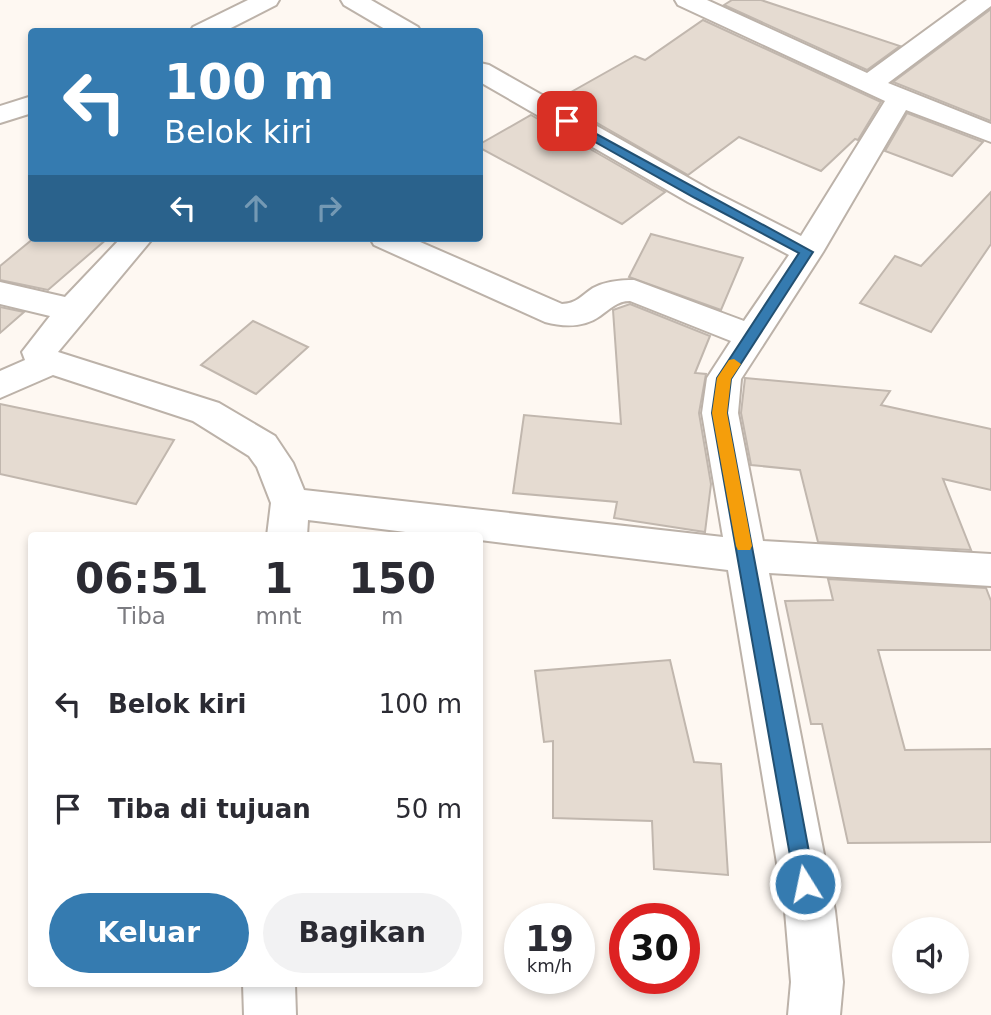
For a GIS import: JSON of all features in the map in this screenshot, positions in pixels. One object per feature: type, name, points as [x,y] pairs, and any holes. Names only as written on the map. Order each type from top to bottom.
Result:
[{"type":"street","points":[[210,28],[267,0]]},
{"type":"street","points":[[354,0],[402,28]]},
{"type":"street","points":[[687,0],[900,98],[991,134]]},
{"type":"street","points":[[872,83],[983,0]]},
{"type":"street","points":[[483,73],[699,196],[807,252]]},
{"type":"street","points":[[814,1015],[817,982],[810,911],[720,413],[724,378],[807,252],[900,98]]},
{"type":"street","points":[[0,116],[28,106]]},
{"type":"street","points":[[134,242],[72,310],[39,352],[41,359],[180,402],[232,426],[262,446],[274,463],[288,519],[449,532]]},
{"type":"street","points":[[394,242],[494,288],[562,315],[582,314],[610,291],[621,289],[634,291],[752,337]]},
{"type":"street","points":[[0,293],[72,310]]},
{"type":"street","points":[[0,386],[49,363]]},
{"type":"street","points":[[483,535],[746,556],[991,570]]},
{"type":"street","points":[[269,987],[270,1015]]},
{"type":"building","points":[[732,0],[761,0],[900,46],[867,70],[724,5]]},
{"type":"building","points":[[991,9],[991,121],[893,82]]},
{"type":"building","points":[[703,20],[881,102],[858,140],[855,139],[821,171],[739,137],[688,175],[557,100],[635,56],[645,60]]},
{"type":"building","points":[[907,113],[983,142],[952,176],[885,151]]},
{"type":"building","points":[[531,115],[665,192],[622,224],[483,150],[483,142]]},
{"type":"building","points":[[991,192],[991,244],[931,332],[860,303],[895,256],[921,266]]},
{"type":"building","points":[[651,234],[743,258],[721,310],[629,277]]},
{"type":"building","points":[[29,242],[103,242],[48,290],[0,280],[0,266]]},
{"type":"building","points":[[630,304],[710,336],[695,373],[706,374],[699,413],[711,484],[705,532],[614,518],[617,502],[513,493],[524,415],[621,424],[613,310]]},
{"type":"building","points":[[0,307],[24,312],[0,333]]},
{"type":"building","points":[[253,321],[308,347],[256,394],[201,365]]},
{"type":"building","points":[[745,378],[890,391],[881,405],[991,429],[991,490],[943,479],[971,550],[818,542],[800,470],[751,465],[741,413]]},
{"type":"building","points":[[0,404],[174,440],[136,504],[0,474]]},
{"type":"building","points":[[828,579],[986,588],[991,601],[991,650],[878,650],[905,750],[991,749],[991,842],[848,843],[822,724],[811,724],[785,601],[833,600]]},
{"type":"building","points":[[670,660],[694,762],[721,764],[728,875],[654,869],[652,821],[553,818],[553,741],[544,742],[535,671]]},
{"type":"slow traffic","points":[[734,364],[724,378],[720,413],[744,546]]},
{"type":"route","points":[[567,121],[699,196],[807,252],[724,378],[720,413],[805,884]]}]
